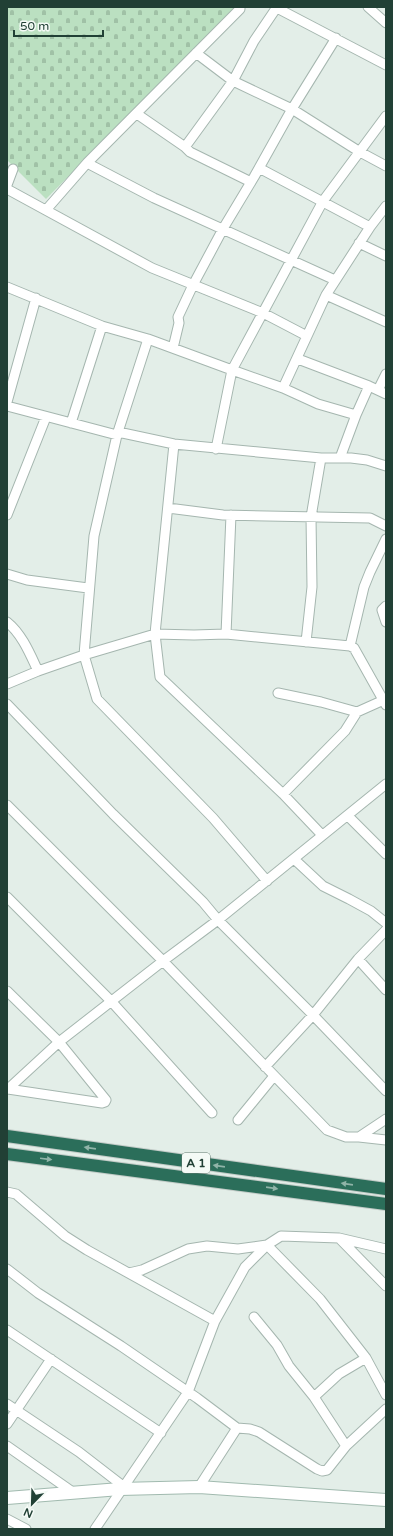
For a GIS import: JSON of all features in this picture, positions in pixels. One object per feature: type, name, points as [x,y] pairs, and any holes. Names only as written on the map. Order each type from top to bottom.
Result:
[{"type":"highway","name":"A 1","points":[[7,1136],[386,1189]]},
{"type":"highway","name":"A 1","points":[[7,1154],[386,1204]]},
{"type":"street","points":[[46,210],[88,163],[240,9],[240,7]]},
{"type":"street","points":[[185,147],[233,81],[254,41],[276,7],[386,65]]},
{"type":"street","points":[[368,7],[386,23]]},
{"type":"street","points":[[173,348],[179,323],[178,316],[193,285],[222,230],[292,109],[336,38]]},
{"type":"street","points":[[196,53],[233,81],[292,109],[360,152],[386,166]]},
{"type":"street","points":[[137,114],[190,152],[251,182]]},
{"type":"street","points":[[216,449],[232,370],[323,201],[386,116]]},
{"type":"street","points":[[88,163],[154,198],[335,280]]},
{"type":"street","points":[[259,168],[370,227]]},
{"type":"street","points":[[7,185],[13,169]]},
{"type":"street","points":[[7,189],[152,268],[263,313],[307,336]]},
{"type":"street","points":[[283,388],[335,280],[370,227],[386,206]]},
{"type":"street","points":[[359,243],[386,256]]},
{"type":"street","points":[[7,287],[102,326],[148,339],[283,388],[318,404],[356,415]]},
{"type":"street","points":[[326,296],[386,322]]},
{"type":"street","points":[[7,402],[36,298]]},
{"type":"street","points":[[71,423],[102,326]]},
{"type":"street","points":[[148,339],[118,434],[94,536],[88,588],[84,655],[97,699],[214,818],[267,881]]},
{"type":"street","points":[[298,358],[382,392],[386,374]]},
{"type":"street","points":[[340,458],[356,415],[370,386]]},
{"type":"street","points":[[7,406],[118,434],[174,444],[321,458],[367,460],[386,466]]},
{"type":"street","points":[[7,515],[46,417]]},
{"type":"street","points":[[174,444],[155,634],[160,677],[283,794],[322,836]]},
{"type":"street","points":[[306,642],[312,587],[311,517],[321,458]]},
{"type":"street","points":[[168,508],[231,516],[370,518],[386,526]]},
{"type":"street","points":[[226,634],[231,516]]},
{"type":"street","points":[[350,646],[364,587],[386,539]]},
{"type":"street","points":[[7,574],[27,580],[88,588]]},
{"type":"street","points":[[386,606],[382,610],[386,622]]},
{"type":"street","points":[[7,622],[29,650],[38,671]]},
{"type":"street","points":[[7,684],[38,671],[84,655],[155,634],[226,634],[350,646],[354,648],[385,701],[356,712],[321,702],[278,693]]},
{"type":"street","points":[[7,704],[113,814],[203,902],[218,920],[313,1014],[386,1091]]},
{"type":"street","points":[[283,794],[345,732],[356,712]]},
{"type":"street","points":[[8,1088],[60,1042],[111,1001],[218,920],[386,784]]},
{"type":"street","points":[[7,805],[163,961],[327,1130],[346,1137],[386,1140]]},
{"type":"street","points":[[348,816],[386,854]]},
{"type":"street","points":[[294,859],[323,886],[365,908],[386,923]]},
{"type":"street","points":[[7,897],[111,1001],[212,1113]]},
{"type":"street","points":[[265,1067],[313,1014],[358,959],[386,930]]},
{"type":"street","points":[[358,959],[386,990]]},
{"type":"street","points":[[7,991],[60,1042],[106,1100],[105,1102],[8,1088]]},
{"type":"street","points":[[238,1120],[274,1076]]},
{"type":"street","points":[[359,1137],[386,1119]]},
{"type":"street","points":[[7,1192],[16,1194],[65,1236],[87,1250],[215,1321]]},
{"type":"street","points":[[95,1529],[122,1487],[161,1433],[188,1392],[215,1321],[245,1267],[267,1245],[282,1236],[339,1238],[386,1249]]},
{"type":"street","points":[[339,1238],[386,1286]]},
{"type":"street","points":[[129,1274],[142,1270],[188,1248],[207,1246],[238,1249],[267,1245]]},
{"type":"street","points":[[267,1245],[313,1291],[366,1358],[386,1395]]},
{"type":"street","points":[[7,1269],[38,1293],[121,1346],[237,1428],[250,1428],[259,1432],[317,1469],[327,1470],[346,1446],[386,1409]]},
{"type":"street","points":[[254,1317],[277,1345],[289,1366],[314,1397],[346,1446]]},
{"type":"street","points":[[7,1330],[161,1433]]},
{"type":"street","points":[[314,1397],[339,1374],[366,1358]]},
{"type":"street","points":[[7,1424],[51,1359]]},
{"type":"street","points":[[7,1404],[79,1452],[122,1487]]},
{"type":"street","points":[[199,1487],[237,1428]]},
{"type":"street","points":[[7,1446],[74,1493]]},
{"type":"street","points":[[7,1498],[74,1493],[122,1487],[199,1487],[386,1500]]},
{"type":"street","points":[[7,1519],[26,1529]]},
{"type":"green space","points":[[7,7],[232,7],[234,9],[46,199],[7,160]]}]
